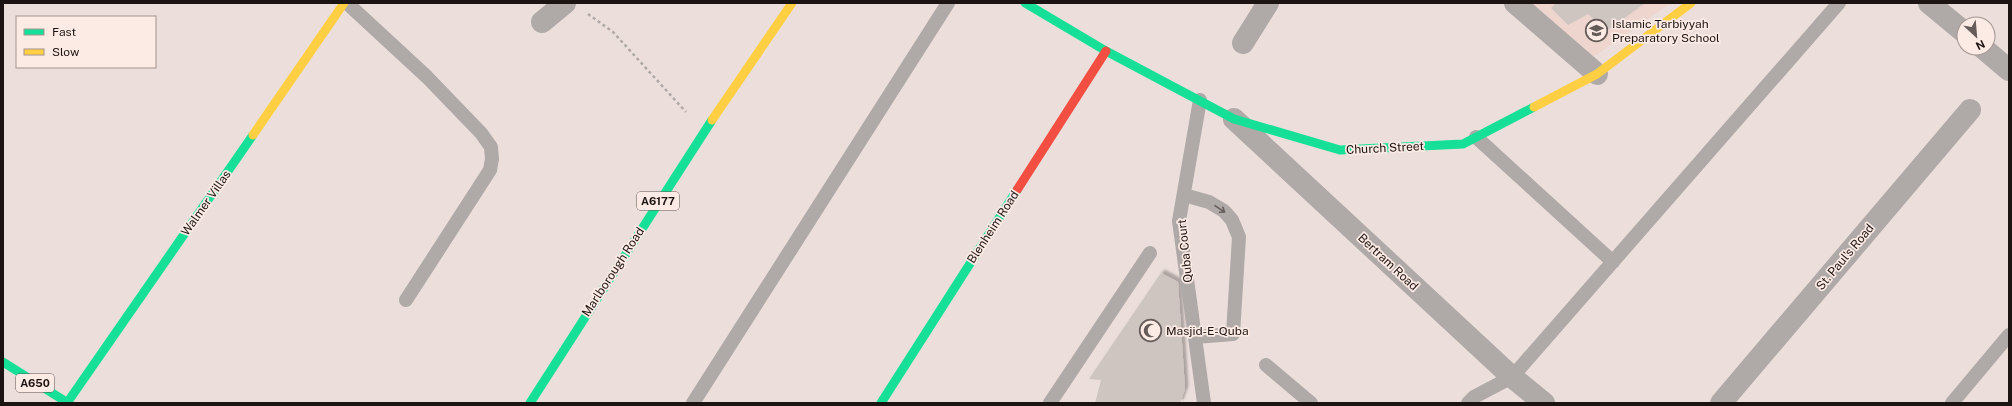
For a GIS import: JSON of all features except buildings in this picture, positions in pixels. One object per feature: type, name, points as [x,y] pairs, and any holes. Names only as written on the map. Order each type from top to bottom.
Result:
[{"type":"street","name":"Walmer Villas","points":[[68,403],[344,3]]},
{"type":"street","points":[[542,22],[565,3]]},
{"type":"street","name":"Marlborough Road","points":[[530,403],[704,130],[792,3]]},
{"type":"street","name":"Church Street","points":[[1025,3],[1106,51],[1234,119],[1340,150],[1463,144],[1597,74],[1691,3]]},
{"type":"street","points":[[1243,43],[1268,3]]},
{"type":"street","points":[[1515,3],[1597,74]]},
{"type":"street","points":[[1929,3],[1956,25]]},
{"type":"street","name":"Blenheim Road","points":[[881,403],[1106,51]]},
{"type":"street","points":[[1994,56],[2008,67]]},
{"type":"street","name":"St. Paul's Road","points":[[1721,403],[1970,110]]},
{"type":"street","name":"Bertram Road","points":[[1234,119],[1512,377],[1544,403]]},
{"type":"street","name":"A650","points":[[3,362],[68,403]]},
{"type":"lane","points":[[347,3],[427,77],[481,133],[491,147],[492,159],[490,170],[406,300]]},
{"type":"lane","points":[[693,403],[948,3]]},
{"type":"lane","points":[[1468,403],[1474,397],[1512,377],[1839,3]]},
{"type":"lane","name":"Quba Court","points":[[1200,100],[1179,221],[1204,403]]},
{"type":"lane","points":[[1476,137],[1613,262]]},
{"type":"lane","points":[[1184,195],[1209,202],[1224,211],[1232,220],[1239,237],[1233,334],[1195,337]]},
{"type":"lane","points":[[1050,403],[1150,253]]},
{"type":"lane","points":[[1952,403],[2009,335]]},
{"type":"lane","points":[[1266,364],[1311,403]]},
{"type":"path","points":[[584,11],[613,32],[704,130]]},
{"type":"shaded area","name":"Islamic Tarbiyyah Preparatory School","points":[[1529,3],[1671,3],[1592,58]]},
{"type":"traffic: fast","points":[[1025,3],[1106,51],[1234,119],[1340,150],[1463,144],[1534,107]]},
{"type":"traffic: fast","points":[[530,403],[712,120]]},
{"type":"traffic: fast","points":[[67,403],[253,135]]},
{"type":"traffic: fast","points":[[881,403],[1017,190]]},
{"type":"traffic: fast","points":[[3,362],[68,403]]},
{"type":"traffic: slow","points":[[253,135],[344,3]]},
{"type":"traffic: slow","points":[[712,120],[792,3]]},
{"type":"traffic: slow","points":[[1534,107],[1597,74],[1691,3]]},
{"type":"traffic: jam","points":[[1017,190],[1106,51]]},
{"type":"place","name":"Islamic Tarbiyyah Preparatory School","points":[[1596,31]]},
{"type":"place","name":"Masjid-E-Quba","points":[[1151,331]]}]
